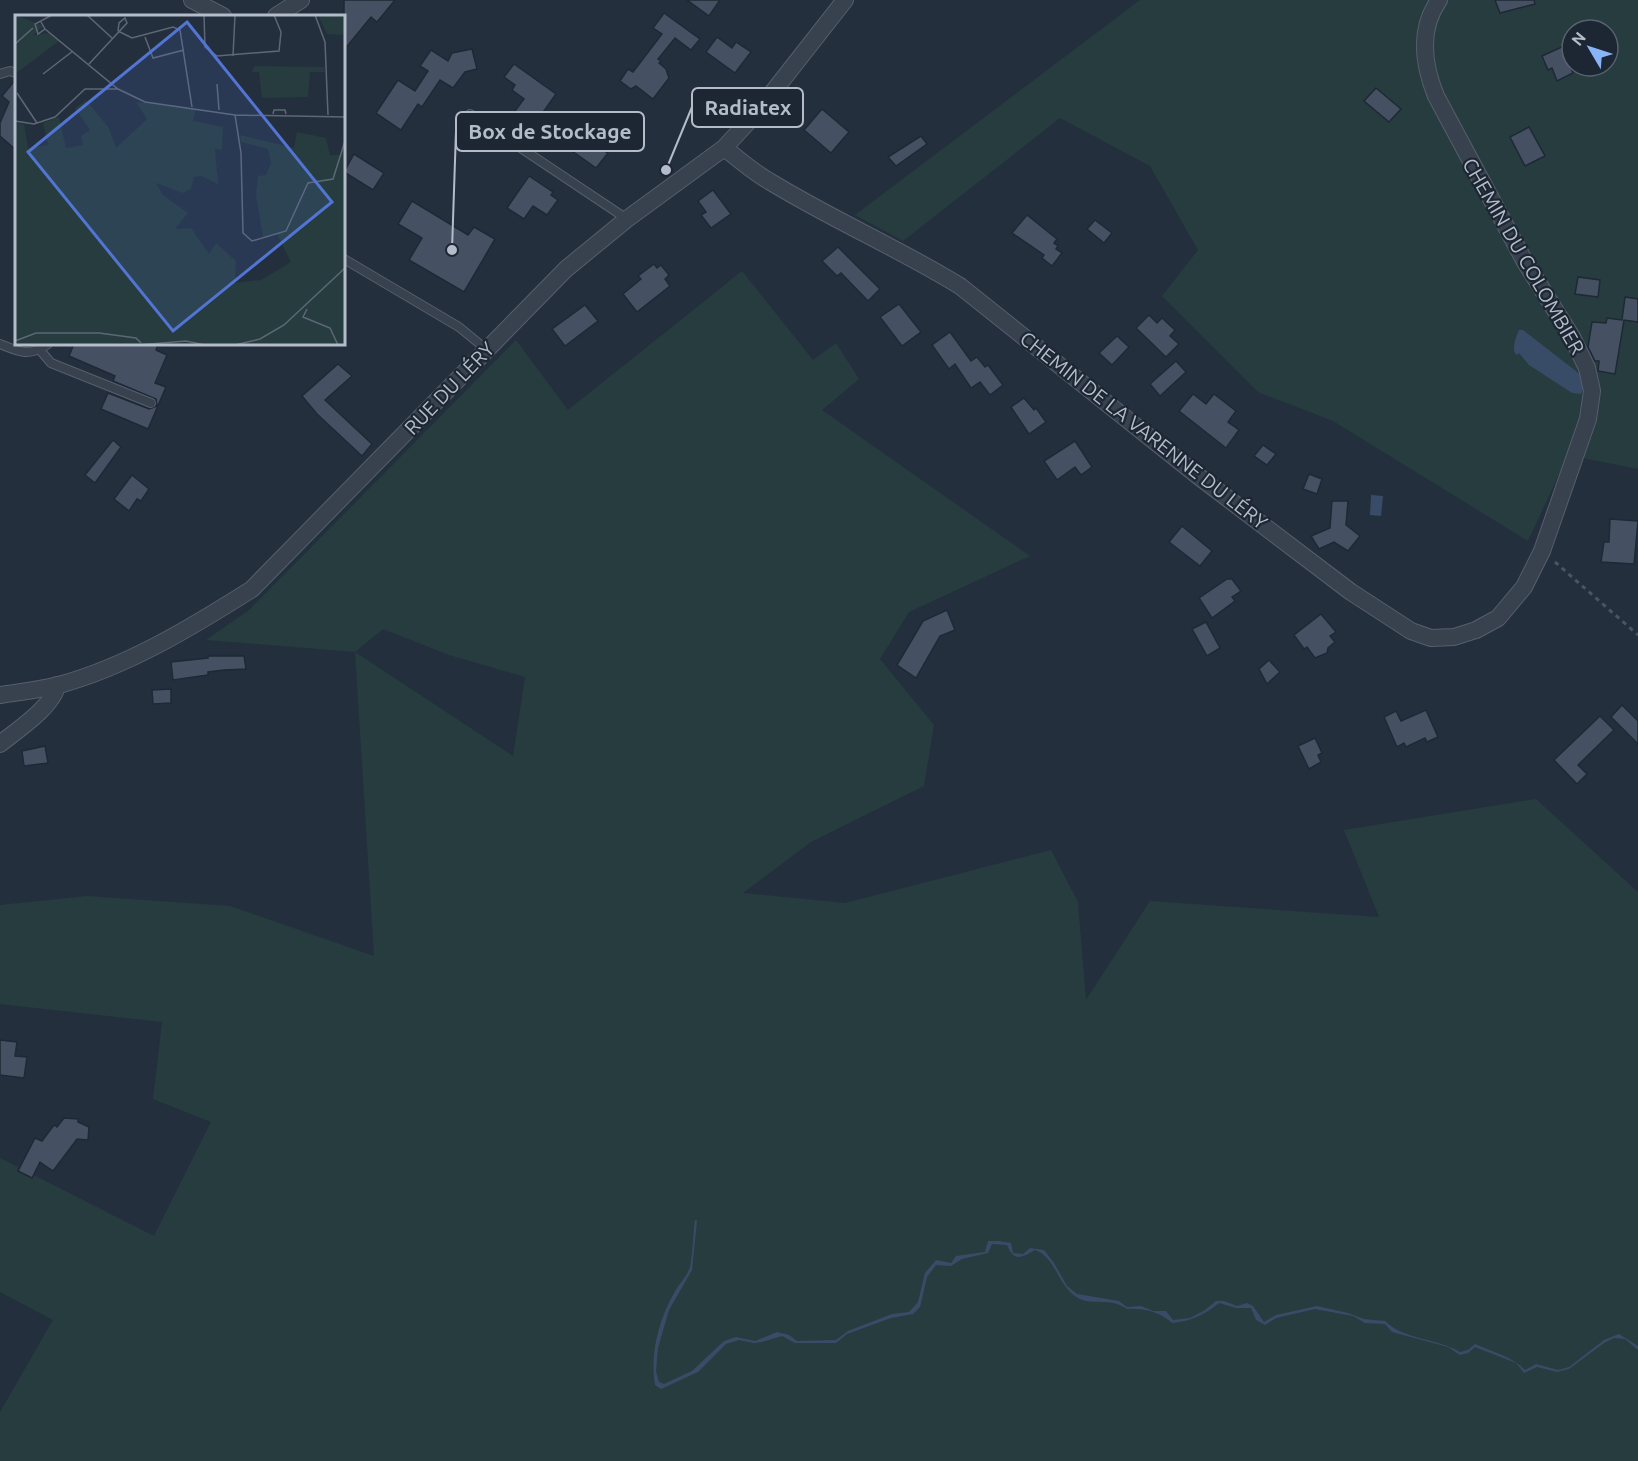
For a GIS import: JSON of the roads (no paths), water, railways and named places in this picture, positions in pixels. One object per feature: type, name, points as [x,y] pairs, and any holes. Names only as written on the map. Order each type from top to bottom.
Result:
[{"type":"street","points":[[192,0],[221,15]]},
{"type":"street","points":[[280,15],[301,0]]},
{"type":"street","name":"RUE DU LÉRY","points":[[0,695],[57,685],[95,673],[190,628],[252,589],[566,269],[627,219],[724,148],[765,102],[845,0]]},
{"type":"street","name":"CHEMIN DU COLOMBIER","points":[[1439,0],[1426,30],[1424,51],[1427,73],[1436,96],[1525,262],[1572,337],[1587,368],[1592,391],[1588,419],[1542,551]]},
{"type":"street","name":"CHEMIN DE LA VARENNE DU LÉRY","points":[[724,148],[766,180],[960,286],[1216,489],[1351,592],[1411,631],[1431,638],[1454,637],[1476,630],[1498,618],[1524,587],[1542,551]]},
{"type":"street","points":[[0,744],[35,716],[56,693],[57,685]]},
{"type":"lane","points":[[0,74],[10,71],[15,73]]},
{"type":"lane","points":[[470,114],[627,219]]},
{"type":"lane","points":[[345,260],[459,327],[487,350]]},
{"type":"lane","points":[[0,344],[21,353],[40,350],[47,345]]},
{"type":"lane","points":[[40,350],[51,363],[151,403]]},
{"type":"water","points":[[1519,330],[1523,330],[1581,375],[1583,389],[1581,394],[1572,393],[1529,365],[1519,353],[1517,355],[1515,353],[1514,344]]},
{"type":"water","points":[[1371,495],[1383,496],[1381,516],[1370,515]]},
{"type":"water","points":[[695,1220],[697,1221],[692,1270],[669,1310],[658,1348],[656,1371],[659,1382],[664,1384],[692,1371],[724,1341],[736,1337],[755,1341],[777,1332],[789,1335],[797,1341],[836,1340],[848,1331],[892,1314],[909,1312],[918,1302],[925,1273],[936,1260],[951,1263],[956,1256],[985,1252],[988,1241],[1011,1243],[1013,1253],[1023,1254],[1030,1248],[1044,1250],[1067,1286],[1077,1294],[1119,1301],[1127,1307],[1141,1306],[1153,1311],[1166,1311],[1173,1320],[1190,1318],[1216,1301],[1224,1301],[1237,1306],[1247,1303],[1253,1306],[1264,1322],[1276,1315],[1317,1306],[1364,1319],[1385,1321],[1402,1332],[1451,1347],[1460,1352],[1468,1350],[1475,1344],[1508,1358],[1520,1365],[1525,1370],[1536,1364],[1558,1370],[1569,1367],[1604,1340],[1619,1334],[1638,1346],[1638,1350],[1625,1339],[1614,1338],[1569,1369],[1557,1372],[1537,1367],[1524,1373],[1516,1363],[1475,1347],[1468,1353],[1460,1355],[1448,1347],[1392,1332],[1385,1324],[1365,1323],[1353,1316],[1315,1309],[1276,1318],[1265,1325],[1256,1320],[1251,1308],[1236,1308],[1219,1303],[1197,1317],[1172,1323],[1151,1312],[1127,1309],[1115,1303],[1078,1298],[1066,1287],[1053,1265],[1042,1254],[1035,1250],[1018,1257],[1012,1254],[1007,1245],[992,1244],[988,1253],[962,1259],[951,1266],[936,1265],[927,1277],[920,1307],[913,1314],[891,1318],[847,1334],[836,1343],[795,1343],[782,1336],[754,1343],[739,1340],[726,1344],[698,1372],[661,1389],[655,1385],[656,1339],[668,1305],[690,1267]]},
{"type":"place","name":"Radiatex","points":[[666,170]]},
{"type":"place","name":"Box de Stockage","points":[[452,250]]}]
